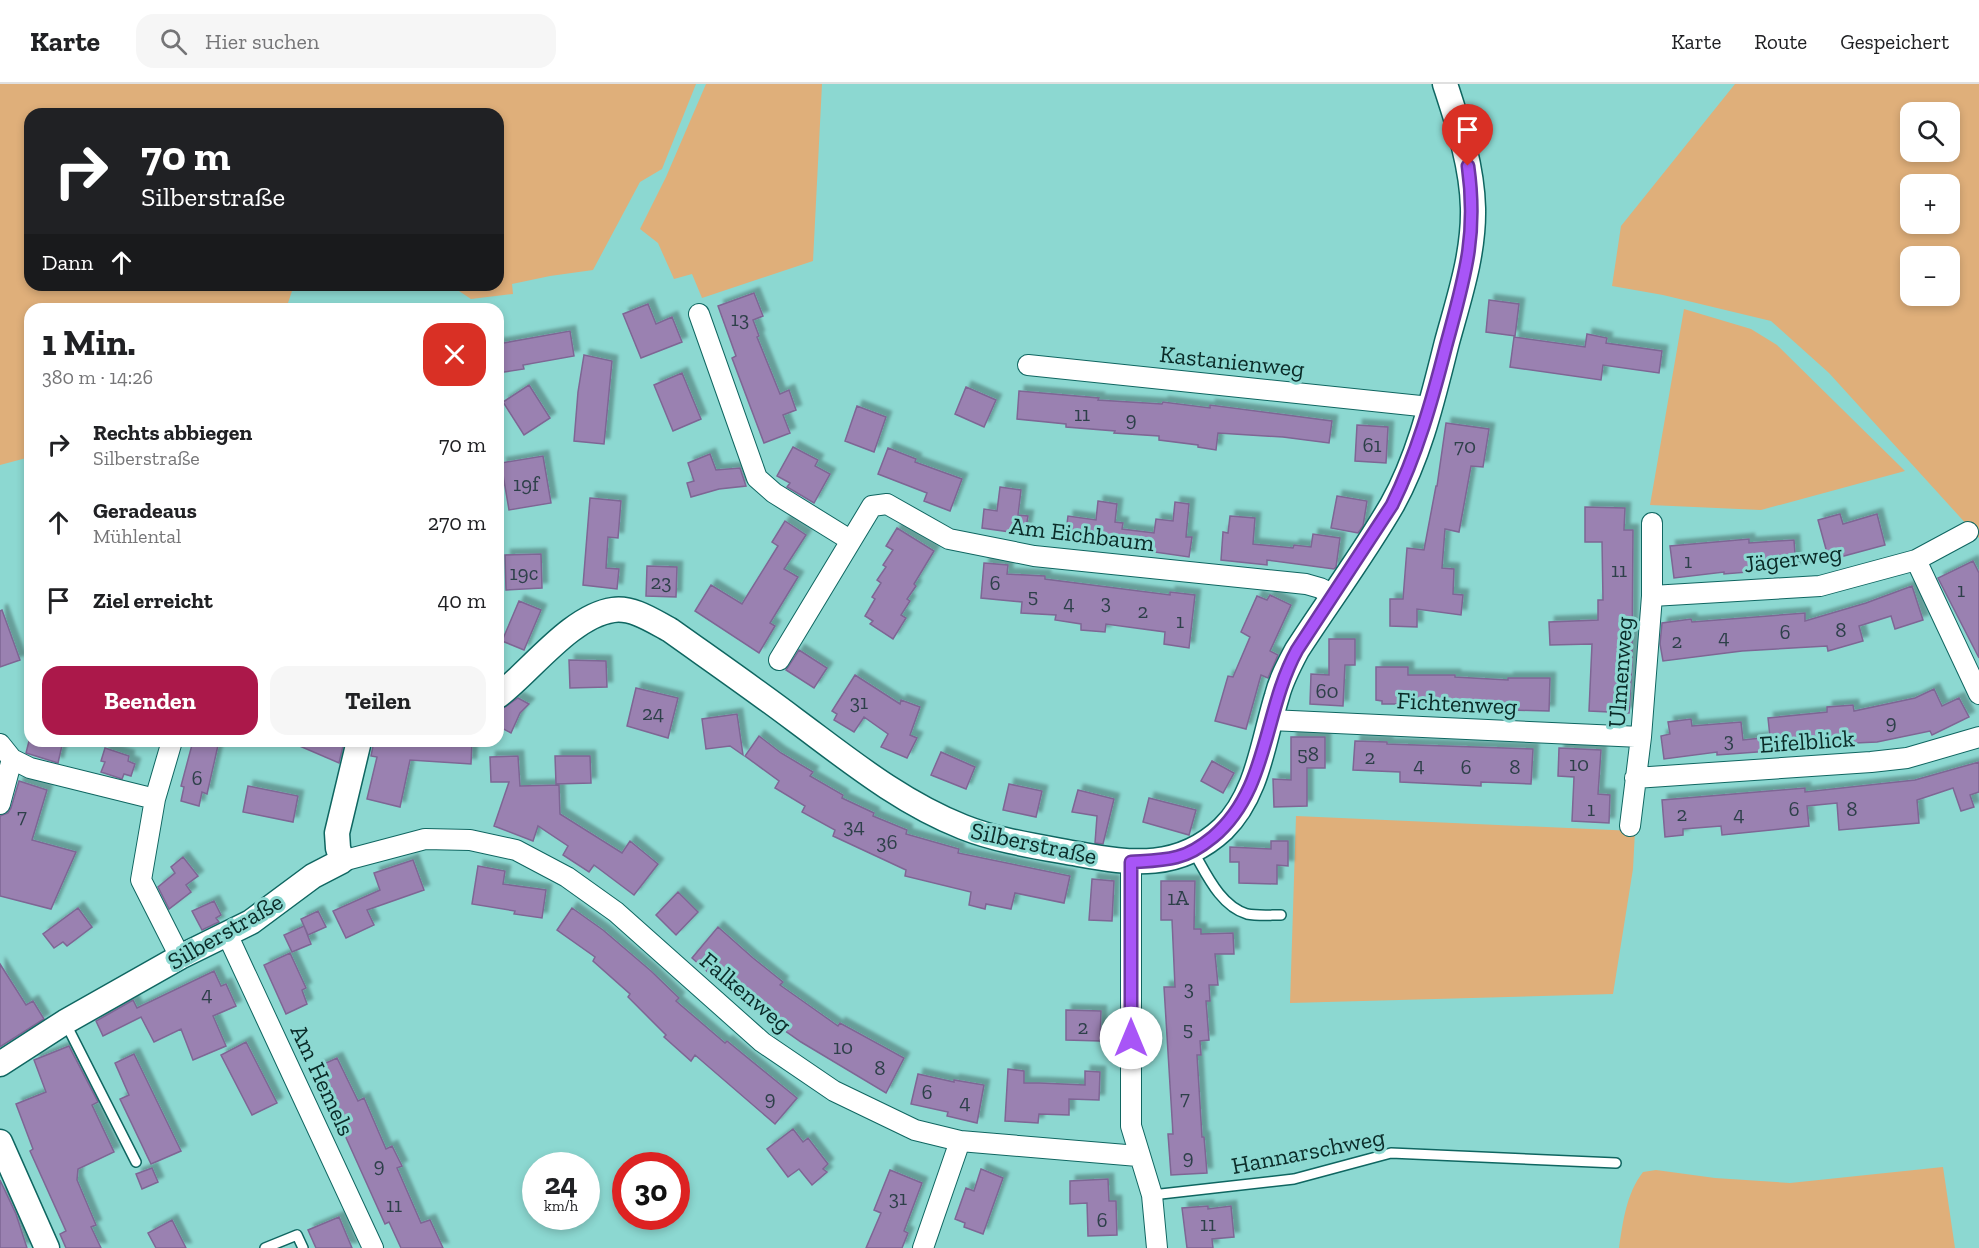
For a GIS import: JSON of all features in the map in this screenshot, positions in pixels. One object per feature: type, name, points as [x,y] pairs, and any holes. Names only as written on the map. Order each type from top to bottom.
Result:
[{"type":"street","name":"Silberstraße","points":[[504,691],[568,632],[584,622],[599,614],[614,610],[633,612],[670,630],[911,803],[965,828],[1073,853],[1131,862],[1177,857],[1193,851],[1223,828],[1237,812],[1255,775],[1286,670],[1392,505],[1415,455],[1466,271],[1472,228],[1471,186],[1463,144],[1445,84]]},
{"type":"street","points":[[699,314],[757,478],[774,493],[850,540]]},
{"type":"street","name":"Kastanienweg","points":[[1028,365],[1430,407]]},
{"type":"street","name":"Am Eichbaum","points":[[779,660],[872,506],[887,504],[949,539],[1034,556],[1306,584],[1334,595]]},
{"type":"street","name":"Ulmenweg","points":[[1630,826],[1641,736],[1652,596],[1652,522]]},
{"type":"street","name":"Jägerweg","points":[[1652,596],[1820,586],[1916,560],[1968,532]]},
{"type":"street","points":[[1916,560],[1979,694]]},
{"type":"street","name":"Fichtenweg","points":[[1270,720],[1641,736]]},
{"type":"street","name":"Eifelblick","points":[[1635,778],[1907,758],[1979,736]]},
{"type":"street","points":[[170,747],[155,799],[141,880],[180,957]]},
{"type":"street","points":[[342,861],[337,834],[358,747]]},
{"type":"street","points":[[0,804],[6,752],[30,768],[155,799]]},
{"type":"street","name":"Falkenweg","points":[[342,861],[425,838],[470,840],[516,850],[567,877],[616,912],[762,1042],[834,1091],[915,1130],[960,1141],[1138,1156]]},
{"type":"street","name":"Silberstraße","points":[[0,1064],[65,1022],[180,957],[251,922],[313,876],[342,861]]},
{"type":"street","points":[[1131,862],[1131,1126],[1138,1156],[1152,1195],[1157,1248]]},
{"type":"street","name":"Am Hemels","points":[[227,934],[373,1248]]},
{"type":"street","points":[[923,1248],[960,1141]]},
{"type":"street","points":[[0,1142],[47,1248]]},
{"type":"lane","points":[[1193,851],[1212,884],[1230,904],[1248,914],[1281,915]]},
{"type":"lane","points":[[65,1022],[136,1162]]},
{"type":"lane","name":"Hannarschweg","points":[[1152,1195],[1294,1179],[1390,1153],[1616,1163]]},
{"type":"lane","points":[[265,1248],[297,1235],[303,1248]]},
{"type":"shaded area","points":[[0,84],[696,84],[662,169],[640,182],[593,270],[512,284],[513,294],[471,299],[459,291],[504,291],[504,108],[24,108],[24,291],[292,291],[288,303],[24,303],[24,459],[0,465]]},
{"type":"shaded area","points":[[706,84],[822,84],[813,261],[702,298],[692,274],[674,279],[658,243],[640,229],[666,177]]},
{"type":"shaded area","points":[[1735,84],[1979,84],[1979,538],[1829,373],[1771,321],[1663,295],[1612,286],[1621,226]]},
{"type":"shaded area","points":[[1684,309],[1751,329],[1777,345],[1905,471],[1761,510],[1650,505]]},
{"type":"shaded area","points":[[1296,816],[1635,831],[1633,869],[1613,994],[1290,1003]]},
{"type":"shaded area","points":[[1943,1167],[1955,1248],[1619,1248],[1629,1199],[1643,1172],[1656,1170],[1715,1178],[1790,1183]]},
{"type":"building","points":[[754,293],[763,316],[753,320],[759,336],[757,337],[780,394],[789,390],[796,410],[783,415],[790,433],[764,443],[732,358],[736,356],[718,306]]},
{"type":"building","points":[[1489,300],[1519,304],[1515,336],[1486,332]]},
{"type":"building","points":[[648,304],[656,324],[672,317],[682,342],[641,358],[623,314]]},
{"type":"building","points":[[570,331],[574,356],[523,365],[524,369],[504,372],[504,343]]},
{"type":"building","points":[[1587,334],[1607,338],[1606,343],[1662,351],[1659,373],[1603,365],[1601,380],[1510,367],[1514,337],[1585,347]]},
{"type":"building","points":[[584,355],[612,361],[604,444],[574,441]]},
{"type":"building","points":[[682,373],[701,419],[673,431],[654,385]]},
{"type":"building","points":[[529,385],[550,418],[524,435],[504,401]]},
{"type":"building","points":[[966,387],[996,400],[984,427],[955,414]]},
{"type":"building","points":[[1019,391],[1099,398],[1098,400],[1162,404],[1163,402],[1210,408],[1210,405],[1332,421],[1329,443],[1283,437],[1218,433],[1216,450],[1198,447],[1198,445],[1159,440],[1159,436],[1114,433],[1115,431],[1066,427],[1066,424],[1017,419]]},
{"type":"building","points":[[857,406],[886,417],[874,452],[845,441]]},
{"type":"building","points":[[1446,423],[1489,429],[1483,467],[1471,466],[1459,532],[1445,529],[1442,568],[1454,569],[1453,594],[1463,595],[1461,615],[1417,609],[1417,627],[1390,626],[1390,599],[1403,599],[1407,548],[1424,550],[1437,486]]},
{"type":"building","points":[[1357,425],[1388,427],[1386,463],[1355,461]]},
{"type":"building","points":[[793,447],[818,460],[815,466],[830,474],[814,503],[787,487],[790,483],[777,476]]},
{"type":"building","points":[[888,448],[916,459],[915,462],[962,479],[950,511],[924,501],[927,493],[878,474]]},
{"type":"building","points":[[710,454],[716,470],[740,468],[746,486],[719,489],[691,497],[687,483],[694,481],[688,463]]},
{"type":"building","points":[[543,456],[551,503],[509,510],[504,481],[504,462]]},
{"type":"building","points":[[1000,487],[1021,490],[1018,515],[1028,516],[1025,534],[982,528],[984,509],[997,511]]},
{"type":"building","points":[[1337,496],[1367,501],[1363,526],[1358,533],[1331,528]]},
{"type":"building","points":[[590,498],[621,501],[618,538],[608,537],[606,568],[619,569],[617,589],[583,585]]},
{"type":"building","points":[[1098,501],[1117,504],[1115,522],[1123,523],[1122,529],[1154,533],[1156,519],[1173,521],[1175,502],[1189,504],[1186,537],[1192,537],[1189,557],[1065,539],[1068,516],[1096,520]]},
{"type":"building","points":[[1585,507],[1625,508],[1624,530],[1633,530],[1632,665],[1629,713],[1589,711],[1592,644],[1550,645],[1549,622],[1598,620],[1598,600],[1603,600],[1602,542],[1585,542]]},
{"type":"building","points":[[1840,514],[1843,524],[1877,514],[1885,545],[1829,560],[1818,520]]},
{"type":"building","points":[[1230,516],[1255,518],[1253,544],[1293,548],[1294,545],[1311,547],[1313,534],[1340,538],[1336,567],[1334,569],[1267,560],[1267,565],[1221,560],[1223,532],[1228,533]]},
{"type":"building","points":[[785,521],[806,535],[784,569],[798,577],[770,623],[775,626],[759,653],[695,611],[711,585],[742,604],[778,546],[772,542]]},
{"type":"building","points":[[897,528],[934,551],[907,599],[910,601],[901,615],[906,618],[893,639],[870,624],[873,621],[865,616],[875,599],[872,597],[881,583],[877,580],[886,567],[883,565],[893,550],[886,546]]},
{"type":"building","points":[[1749,539],[1749,543],[1794,540],[1796,568],[1724,574],[1724,572],[1674,578],[1670,546]]},
{"type":"building","points":[[541,554],[542,588],[506,590],[505,555]]},
{"type":"building","points":[[1973,561],[1979,573],[1979,658],[1938,578]]},
{"type":"building","points":[[984,563],[1008,565],[1007,574],[1045,576],[1045,579],[1170,595],[1170,592],[1195,595],[1189,648],[1164,644],[1165,632],[1106,624],[1105,632],[1081,630],[1081,624],[1055,620],[1056,615],[1021,613],[1022,602],[981,598]]},
{"type":"building","points":[[647,566],[677,567],[676,597],[646,596]]},
{"type":"building","points":[[1912,586],[1923,620],[1895,629],[1891,616],[1859,626],[1863,641],[1828,651],[1827,646],[1742,651],[1663,661],[1660,644],[1662,623],[1691,619],[1692,622],[1805,613],[1805,621],[1866,603]]},
{"type":"building","points":[[1270,595],[1291,605],[1270,651],[1278,655],[1268,678],[1261,675],[1246,729],[1215,721],[1228,676],[1233,677],[1250,637],[1241,632],[1257,596],[1267,600]]},
{"type":"building","points":[[519,601],[541,610],[524,650],[504,642],[504,636]]},
{"type":"building","points":[[2,610],[20,660],[0,667],[0,611]]},
{"type":"building","points":[[1329,639],[1355,639],[1355,665],[1345,665],[1343,706],[1310,704],[1311,674],[1329,675]]},
{"type":"building","points":[[799,650],[827,668],[814,688],[786,670]]},
{"type":"building","points":[[569,660],[606,661],[607,687],[570,688]]},
{"type":"building","points":[[1376,667],[1408,667],[1408,675],[1455,675],[1455,677],[1508,680],[1508,678],[1550,678],[1549,711],[1456,705],[1421,707],[1421,704],[1382,704],[1382,701],[1376,700]]},
{"type":"building","points":[[855,675],[900,704],[901,700],[920,707],[910,735],[917,738],[907,758],[881,747],[888,734],[864,717],[854,732],[834,720],[837,714],[832,711]]},
{"type":"building","points":[[636,688],[678,698],[668,738],[627,726]]},
{"type":"building","points":[[1934,689],[1942,706],[1959,698],[1969,717],[1932,735],[1930,731],[1877,742],[1810,745],[1810,748],[1717,755],[1717,752],[1664,759],[1661,736],[1670,734],[1668,722],[1691,719],[1692,726],[1741,722],[1743,740],[1770,737],[1768,718],[1827,712],[1827,707],[1853,705],[1854,711],[1915,698]]},
{"type":"building","points":[[518,698],[529,704],[520,713],[511,733],[504,729],[504,708]]},
{"type":"building","points":[[737,714],[743,755],[730,746],[706,749],[702,719]]},
{"type":"building","points":[[759,736],[781,753],[813,772],[810,776],[843,795],[842,798],[874,813],[873,816],[907,830],[906,834],[959,849],[958,853],[1070,876],[1064,903],[1015,893],[1011,909],[986,904],[985,909],[969,905],[971,892],[905,876],[906,870],[833,836],[835,830],[802,812],[805,806],[775,788],[779,781],[745,756]]},
{"type":"building","points":[[1291,737],[1325,737],[1325,768],[1307,768],[1307,806],[1274,807],[1273,779],[1291,780]]},
{"type":"building","points":[[1355,741],[1533,749],[1531,784],[1481,782],[1481,786],[1400,782],[1400,772],[1353,770]]},
{"type":"building","points":[[28,747],[62,747],[58,763],[26,753]]},
{"type":"building","points":[[191,747],[218,747],[207,794],[202,792],[199,806],[181,801],[184,787],[181,786]]},
{"type":"building","points":[[302,747],[343,747],[339,763]]},
{"type":"building","points":[[373,747],[472,747],[471,764],[410,760],[400,807],[367,799],[377,757],[371,756]]},
{"type":"building","points":[[105,748],[129,756],[128,761],[135,764],[131,776],[124,774],[122,779],[101,772],[105,762],[101,761]]},
{"type":"building","points":[[1559,748],[1601,750],[1598,794],[1610,795],[1609,823],[1572,821],[1574,777],[1558,776]]},
{"type":"building","points":[[941,752],[975,767],[966,789],[931,775]]},
{"type":"building","points":[[518,756],[520,786],[559,785],[560,814],[622,853],[630,841],[658,864],[634,895],[594,865],[589,872],[563,855],[568,846],[538,826],[533,841],[494,826],[509,782],[491,782],[490,757]]},
{"type":"building","points":[[555,756],[590,756],[591,783],[556,784]]},
{"type":"building","points":[[1212,761],[1234,773],[1223,793],[1201,781]]},
{"type":"building","points":[[1979,762],[1979,792],[1970,795],[1974,807],[1961,811],[1953,788],[1917,800],[1919,823],[1839,830],[1837,803],[1807,806],[1809,826],[1722,835],[1721,826],[1683,829],[1683,835],[1665,837],[1662,800],[1805,788],[1805,792],[1915,780]]},
{"type":"building","points":[[19,781],[47,790],[32,840],[76,852],[51,909],[0,896],[0,816],[8,813],[11,808]]},
{"type":"building","points":[[1009,784],[1042,791],[1036,817],[1003,810]]},
{"type":"building","points":[[248,786],[298,796],[293,822],[243,812]]},
{"type":"building","points":[[1078,790],[1114,799],[1103,844],[1095,843],[1097,816],[1072,812]]},
{"type":"building","points":[[1149,798],[1196,810],[1189,835],[1143,822]]},
{"type":"building","points":[[1271,841],[1288,841],[1288,866],[1277,865],[1277,884],[1239,883],[1239,862],[1230,862],[1230,847],[1271,849]]},
{"type":"building","points":[[183,857],[198,876],[186,885],[191,892],[169,909],[158,887],[175,873],[171,867]]},
{"type":"building","points":[[413,860],[424,890],[367,910],[374,925],[346,938],[333,911],[380,890],[374,873]]},
{"type":"building","points":[[478,866],[505,871],[503,884],[546,890],[542,918],[472,904]]},
{"type":"building","points":[[1092,879],[1114,881],[1112,921],[1089,920]]},
{"type":"building","points":[[1161,881],[1195,881],[1194,929],[1201,929],[1201,934],[1233,933],[1234,954],[1215,954],[1218,985],[1209,985],[1210,1001],[1206,1001],[1209,1040],[1200,1041],[1201,1055],[1197,1055],[1202,1137],[1204,1137],[1207,1173],[1171,1175],[1168,1134],[1173,1134],[1164,987],[1175,987],[1172,920],[1161,920]]},
{"type":"building","points":[[678,892],[698,912],[676,935],[656,915]]},
{"type":"building","points":[[214,901],[221,915],[216,918],[219,922],[202,930],[192,911]]},
{"type":"building","points":[[78,908],[92,927],[67,946],[63,942],[54,948],[43,934]]},
{"type":"building","points":[[572,908],[603,930],[651,971],[679,998],[676,1001],[725,1043],[727,1041],[797,1098],[775,1124],[695,1055],[691,1061],[664,1037],[666,1035],[628,997],[630,994],[593,961],[595,957],[557,930]]},
{"type":"building","points":[[318,911],[326,927],[308,935],[301,919]]},
{"type":"building","points":[[304,926],[311,944],[292,952],[284,935]]},
{"type":"building","points":[[718,927],[783,982],[780,985],[838,1026],[840,1023],[904,1058],[886,1093],[801,1042],[754,1009],[692,958]]},
{"type":"building","points":[[290,953],[306,988],[302,990],[307,1004],[286,1014],[264,965]]},
{"type":"building","points":[[0,964],[26,1005],[33,1001],[44,1019],[0,1047]]},
{"type":"building","points":[[214,971],[221,986],[226,984],[236,1006],[213,1016],[226,1046],[193,1060],[181,1029],[154,1042],[141,1017],[103,1036],[96,1021],[133,1000],[137,1008]]},
{"type":"building","points":[[1066,1010],[1101,1011],[1100,1041],[1066,1040]]},
{"type":"building","points":[[246,1042],[277,1103],[252,1115],[221,1055]]},
{"type":"building","points":[[69,1046],[98,1102],[92,1105],[114,1152],[78,1169],[77,1180],[96,1225],[91,1227],[101,1248],[66,1248],[60,1234],[66,1231],[30,1151],[33,1149],[16,1104],[46,1092],[34,1060]]},
{"type":"building","points":[[134,1054],[181,1151],[151,1164],[120,1099],[129,1095],[115,1063]]},
{"type":"building","points":[[337,1058],[358,1101],[364,1098],[386,1149],[392,1146],[402,1166],[397,1168],[421,1223],[430,1220],[443,1248],[401,1248],[389,1222],[385,1224],[334,1111],[337,1110],[317,1067]]},
{"type":"building","points":[[1008,1069],[1024,1071],[1024,1083],[1085,1085],[1085,1071],[1100,1072],[1099,1100],[1069,1099],[1069,1115],[1039,1114],[1038,1123],[1005,1121]]},
{"type":"building","points":[[918,1074],[954,1082],[954,1080],[984,1085],[977,1123],[947,1116],[948,1112],[911,1104]]},
{"type":"building","points":[[793,1129],[803,1142],[808,1138],[828,1164],[823,1169],[827,1172],[812,1185],[799,1169],[788,1177],[767,1149]]},
{"type":"building","points":[[152,1168],[158,1182],[142,1189],[136,1174]]},
{"type":"building","points":[[981,1169],[1003,1178],[983,1234],[964,1227],[965,1223],[955,1219],[966,1188],[974,1191]]},
{"type":"building","points":[[890,1170],[922,1183],[904,1231],[908,1233],[902,1248],[866,1248],[881,1213],[874,1210]]},
{"type":"building","points":[[1108,1179],[1109,1201],[1116,1201],[1117,1235],[1088,1236],[1087,1203],[1070,1204],[1070,1181]]},
{"type":"building","points":[[0,1180],[16,1214],[27,1248],[0,1248]]},
{"type":"building","points":[[1208,1206],[1208,1209],[1231,1206],[1234,1237],[1212,1239],[1213,1248],[1187,1248],[1182,1208]]},
{"type":"building","points":[[339,1217],[352,1248],[316,1248],[308,1230]]},
{"type":"building","points":[[172,1220],[186,1248],[156,1248],[148,1233]]},
{"type":"route","points":[[1131,1038],[1131,862],[1177,857],[1193,851],[1223,828],[1237,812],[1255,775],[1286,670],[1392,505],[1415,455],[1466,271],[1471,248],[1473,207],[1468,166]]}]
